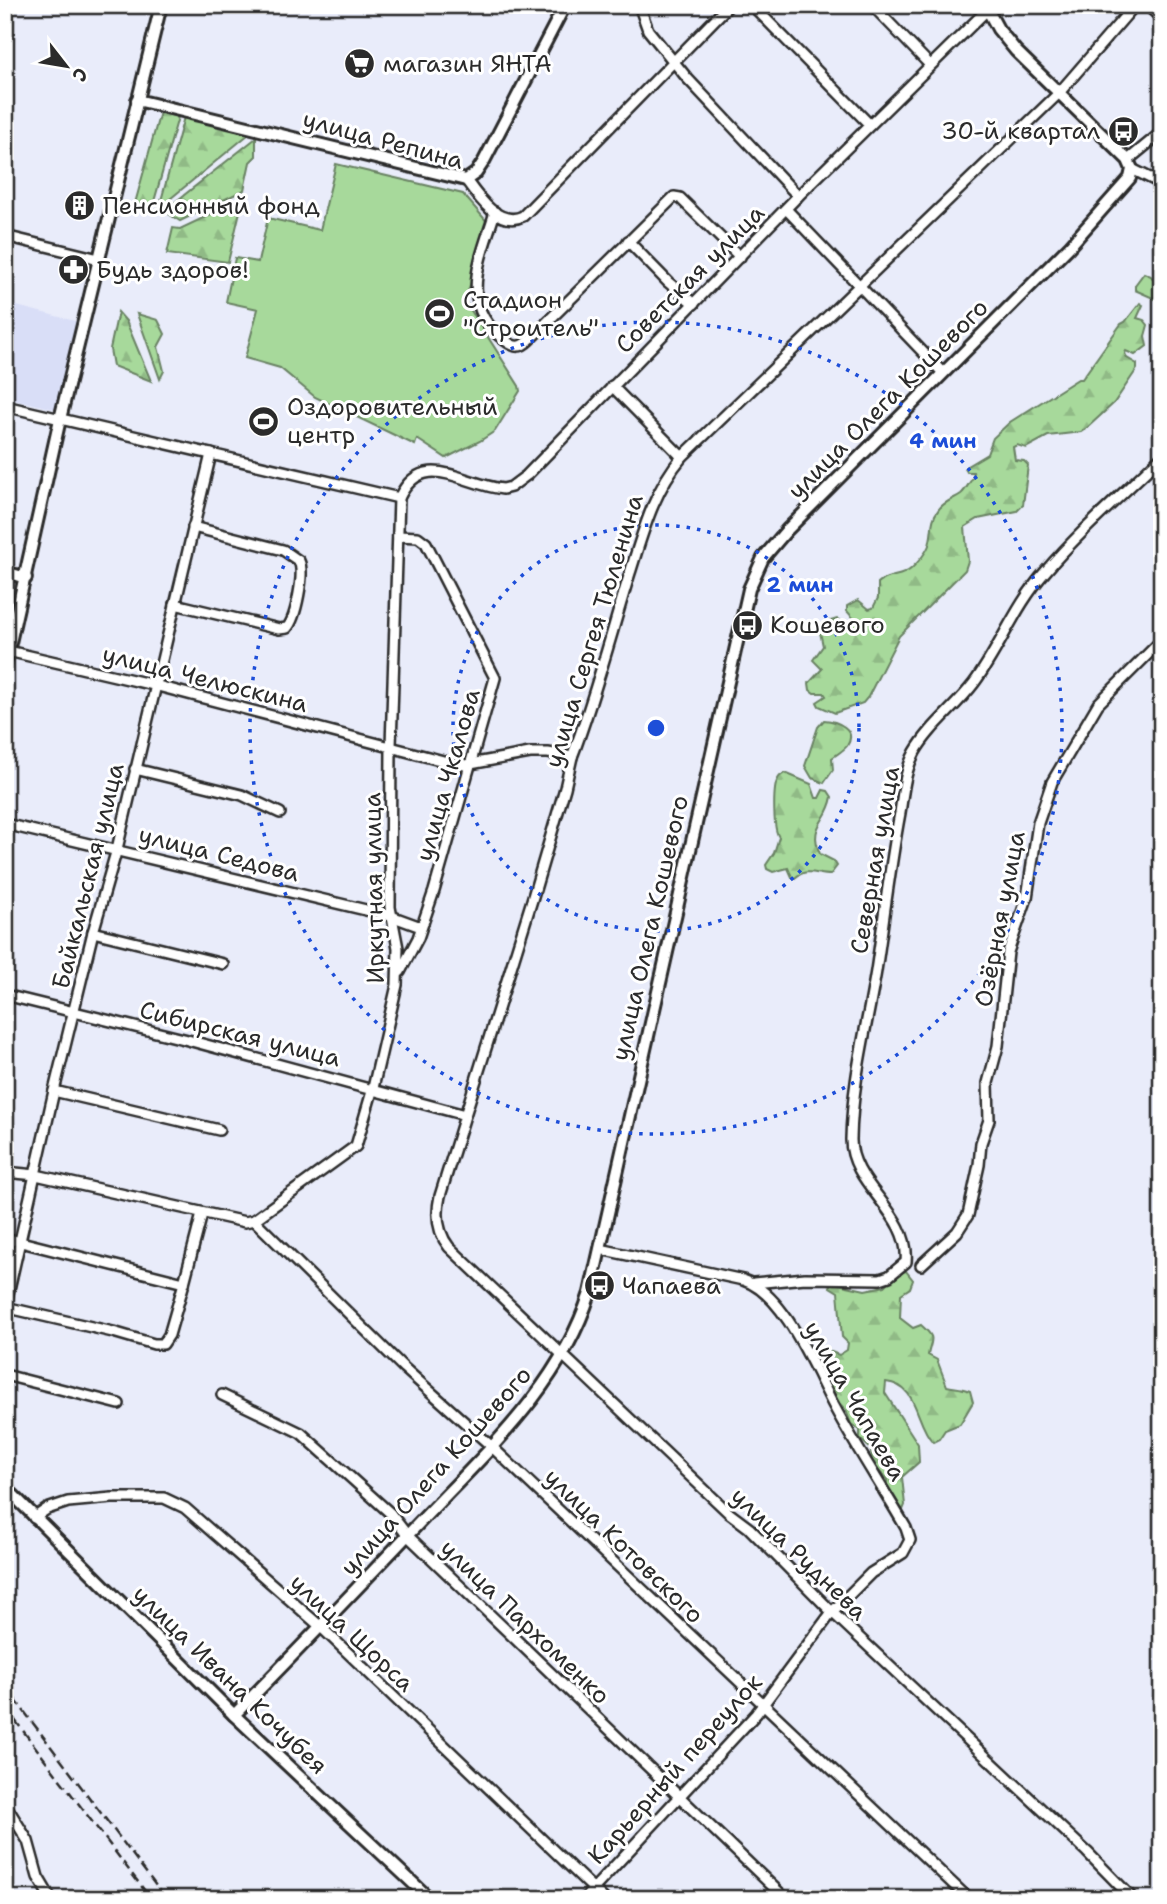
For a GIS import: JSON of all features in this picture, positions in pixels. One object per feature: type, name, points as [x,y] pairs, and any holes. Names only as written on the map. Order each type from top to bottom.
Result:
[{"type":"street","points":[[5,665],[60,419],[161,5]]},
{"type":"street","points":[[466,180],[476,173],[484,161],[565,5]]},
{"type":"street","points":[[639,5],[648,30],[687,78],[798,196]]},
{"type":"street","points":[[729,5],[523,216],[512,220],[495,212],[476,276],[475,290],[481,310],[502,339],[514,346],[523,346],[675,196],[740,257]]},
{"type":"street","points":[[752,5],[870,125]]},
{"type":"street","points":[[872,5],[930,65]]},
{"type":"street","name":"улица Сергея Тюленина","points":[[441,1234],[437,1207],[551,838],[572,757],[657,493],[682,457],[1058,94],[1135,5]]},
{"type":"street","points":[[1147,5],[1162,19]]},
{"type":"street","points":[[986,7],[1016,51],[1058,94],[1130,164],[1162,184]]},
{"type":"street","name":"Советская улица","points":[[399,498],[411,478],[435,471],[494,488],[511,487],[527,475],[986,7]]},
{"type":"street","name":"улица Репина","points":[[137,100],[466,180],[495,212]]},
{"type":"street","points":[[1130,164],[1162,132]]},
{"type":"street","name":"улица Олега Кошевого","points":[[234,1715],[321,1627],[491,1446],[540,1390],[564,1355],[586,1305],[600,1249],[703,786],[754,575],[768,551],[781,536],[1069,247],[1123,188],[1130,178],[1130,164]]},
{"type":"street","points":[[786,209],[942,372]]},
{"type":"street","points":[[5,236],[99,259]]},
{"type":"street","points":[[628,241],[694,304]]},
{"type":"street","points":[[612,386],[682,457]]},
{"type":"street","points":[[5,406],[399,498]]},
{"type":"street","name":"Байкальская улица","points":[[5,1307],[54,1091],[93,932],[117,849],[211,453]]},
{"type":"street","name":"Северная улица","points":[[754,1283],[804,1278],[880,1279],[889,1276],[906,1262],[899,1230],[856,1163],[851,1140],[862,1047],[892,858],[910,765],[923,740],[966,693],[991,659],[1011,620],[1044,573],[1162,457]]},
{"type":"street","name":"Иркутная улица","points":[[254,1220],[353,1149],[358,1142],[399,974],[398,948],[391,916],[391,746],[399,498]]},
{"type":"street","points":[[175,604],[279,629],[287,628],[292,621],[302,577],[299,561],[283,550],[193,527]]},
{"type":"street","name":"улица Чкалова","points":[[398,536],[418,537],[426,543],[495,674],[434,891],[399,974]]},
{"type":"street","points":[[5,572],[26,578]]},
{"type":"street","name":"Озёрная улица","points":[[921,1265],[957,1232],[968,1215],[981,1143],[989,1120],[989,1076],[997,1053],[1009,953],[1027,898],[1038,823],[1047,794],[1065,756],[1098,704],[1162,640]]},
{"type":"street","name":"улица Челюскина","points":[[8,652],[154,685],[454,764],[463,765],[530,753],[572,757]]},
{"type":"street","points":[[135,769],[242,795],[279,813]]},
{"type":"street","name":"улица Седова","points":[[5,824],[391,916],[421,927]]},
{"type":"street","points":[[93,932],[223,964]]},
{"type":"street","name":"Сибирская улица","points":[[5,995],[373,1088],[465,1115]]},
{"type":"street","points":[[54,1091],[219,1130]]},
{"type":"street","points":[[5,1172],[36,1175],[202,1214],[242,1221],[254,1220]]},
{"type":"street","points":[[5,1307],[163,1344],[169,1335],[202,1214]]},
{"type":"street","name":"улица Котовского","points":[[254,1220],[404,1368],[491,1446],[969,1899]]},
{"type":"street","name":"улица Руднева","points":[[441,1234],[449,1247],[719,1504],[749,1528],[832,1612],[1087,1852],[1133,1899]]},
{"type":"street","points":[[5,1238],[184,1283]]},
{"type":"street","points":[[600,1249],[754,1283]]},
{"type":"street","name":"улица Чапаева","points":[[754,1283],[776,1304],[806,1348],[835,1407],[906,1528],[910,1537],[909,1545]]},
{"type":"street","points":[[5,1375],[119,1404]]},
{"type":"street","name":"улица Пархоменко","points":[[222,1395],[301,1433],[390,1513],[407,1535],[786,1899]]},
{"type":"street","name":"улица Ивана Кочубея","points":[[5,1487],[234,1715],[430,1899]]},
{"type":"street","name":"улица Щорса","points":[[34,1518],[47,1509],[68,1502],[154,1497],[172,1501],[193,1514],[321,1627],[604,1899]]},
{"type":"street","name":"Карьерный переулок","points":[[584,1899],[744,1727],[832,1612],[866,1578],[880,1566],[900,1556],[909,1545]]},
{"type":"street","points":[[5,1804],[28,1841],[38,1877],[51,1899]]},
{"type":"street","points":[[1117,1899],[1125,1891]]},
{"type":"shaded area","points":[[5,303],[79,322],[58,410],[5,397]]},
{"type":"green space","points":[[160,112],[178,117],[153,205],[134,207]]},
{"type":"green space","points":[[184,117],[249,134],[159,208]]},
{"type":"green space","points":[[256,138],[256,156],[250,162],[244,190],[180,221],[164,211]]},
{"type":"green space","name":"Стадион \"Строитель\"","points":[[336,164],[463,194],[489,224],[465,301],[520,391],[495,431],[446,458],[417,439],[415,445],[315,397],[280,368],[245,358],[258,309],[226,302],[235,258],[258,262],[268,218],[320,230]]},
{"type":"green space","points":[[243,199],[228,262],[167,254],[173,228],[180,229]]},
{"type":"green space","points":[[1144,273],[1151,276],[1155,282],[1162,281],[1162,302],[1135,290],[1135,285]]},
{"type":"green space","points":[[1140,303],[1143,305],[1137,318],[1148,325],[1145,336],[1147,346],[1135,355],[1126,351],[1127,358],[1137,364],[1137,369],[1114,403],[1081,432],[1048,436],[1026,448],[1017,445],[1013,447],[1015,460],[1024,461],[1028,465],[1023,505],[1017,511],[978,519],[965,527],[968,561],[965,570],[899,636],[863,703],[835,713],[819,706],[817,702],[826,696],[824,693],[810,690],[809,683],[822,669],[813,660],[823,646],[820,632],[824,623],[837,619],[850,625],[854,619],[847,611],[847,606],[858,600],[869,609],[873,608],[878,598],[878,583],[908,571],[926,552],[936,513],[944,504],[963,492],[974,476],[973,472],[967,472],[965,468],[987,454],[993,438],[1010,422],[1082,379],[1121,324]]},
{"type":"green space","points":[[118,312],[126,321],[151,381],[113,366],[110,349]]},
{"type":"green space","points":[[137,314],[158,320],[165,334],[158,347],[164,371],[160,379]]},
{"type":"green space","points":[[824,720],[844,727],[850,740],[842,751],[832,758],[833,770],[824,783],[812,778],[805,766],[818,727]]},
{"type":"green space","points":[[785,773],[811,784],[816,798],[819,798],[823,790],[828,791],[832,797],[816,836],[820,854],[834,861],[837,866],[830,875],[808,872],[795,878],[788,868],[773,872],[767,869],[766,865],[774,853],[779,837],[775,819],[776,786]]},
{"type":"green space","points":[[906,1271],[913,1280],[910,1288],[901,1294],[900,1318],[913,1328],[921,1325],[929,1333],[932,1339],[928,1355],[937,1360],[947,1386],[970,1391],[973,1402],[960,1424],[945,1430],[939,1439],[933,1442],[905,1390],[886,1382],[885,1393],[918,1444],[919,1462],[902,1477],[905,1505],[903,1510],[887,1492],[887,1480],[872,1463],[871,1449],[860,1439],[860,1430],[851,1424],[846,1410],[835,1399],[812,1350],[816,1346],[839,1355],[847,1350],[848,1343],[842,1337],[838,1292],[830,1287],[831,1284],[865,1290],[885,1286],[898,1273]]},
{"type":"railway","points":[[5,1686],[166,1899]]},
{"type":"railway","points":[[5,1707],[151,1899]]},
{"type":"place","name":"магазин ЯНТА","points":[[360,64]]},
{"type":"place","name":"30-й квартал","points":[[1123,131]]},
{"type":"place","name":"Пенсионный фонд","points":[[80,206]]},
{"type":"place","name":"Будь здоров!","points":[[73,270]]},
{"type":"place","name":"Стадион \"Строитель\"","points":[[440,314]]},
{"type":"place","name":"Оздоровительный центр","points":[[264,421]]},
{"type":"place","name":"Кошевого","points":[[747,625]]},
{"type":"place","name":"Чапаева","points":[[599,1286]]}]
